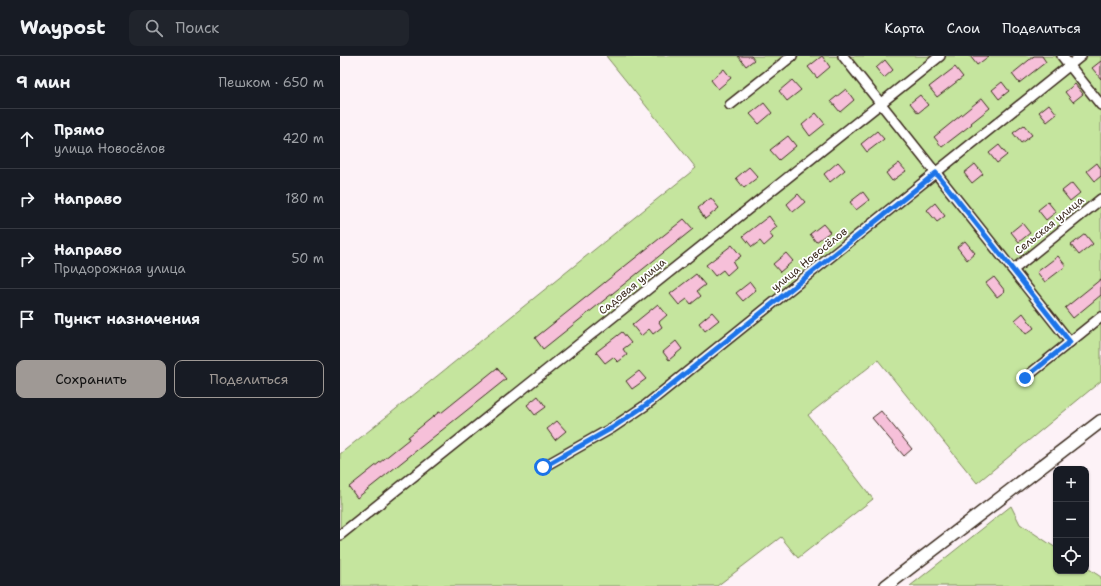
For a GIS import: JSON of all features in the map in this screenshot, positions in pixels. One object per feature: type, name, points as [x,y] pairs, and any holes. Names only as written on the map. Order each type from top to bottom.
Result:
[{"type":"main road","points":[[886,586],[1101,422]]},
{"type":"street","points":[[730,106],[792,56]]},
{"type":"street","points":[[843,56],[1070,342]]},
{"type":"street","name":"Садовая улица","points":[[340,535],[940,56]]},
{"type":"street","points":[[1062,56],[1101,105]]},
{"type":"street","name":"улица Новосёлов","points":[[543,467],[612,428],[646,405],[1081,56]]},
{"type":"street","name":"Сельская улица","points":[[1013,270],[1101,199]]},
{"type":"street","points":[[1025,378],[1101,317]]},
{"type":"green space","points":[[606,56],[1101,56],[1101,381],[977,483],[878,360],[808,415],[873,499],[798,558],[781,537],[717,586],[340,586],[340,454],[696,168]]},
{"type":"green space","points":[[1011,506],[1020,524],[1053,546],[1053,574],[1089,574],[1089,569],[1101,577],[1101,586],[910,586]]},
{"type":"building","points":[[738,56],[751,56],[754,60],[746,66]]},
{"type":"building","points":[[822,56],[830,67],[817,78],[808,67]]},
{"type":"building","points":[[970,56],[989,56],[977,65]]},
{"type":"building","points":[[1034,56],[1042,56],[1046,62],[1019,83],[1012,74]]},
{"type":"building","points":[[885,60],[893,70],[884,78],[876,68]]},
{"type":"building","points":[[1101,61],[1101,79],[1092,68]]},
{"type":"building","points":[[955,67],[963,77],[937,97],[929,87]]},
{"type":"building","points":[[724,69],[731,78],[718,89],[711,80]]},
{"type":"building","points":[[792,80],[801,90],[787,101],[779,91]]},
{"type":"building","points":[[1002,82],[1009,91],[999,99],[992,90]]},
{"type":"building","points":[[1075,84],[1083,94],[1073,102],[1065,92]]},
{"type":"building","points":[[846,89],[854,100],[840,112],[831,101]]},
{"type":"building","points":[[920,95],[928,105],[918,113],[910,103]]},
{"type":"building","points":[[982,98],[990,108],[942,147],[934,137]]},
{"type":"building","points":[[764,103],[772,113],[759,124],[750,114]]},
{"type":"building","points":[[1049,104],[1057,114],[1047,122],[1039,112]]},
{"type":"building","points":[[816,113],[825,124],[810,136],[802,125]]},
{"type":"building","points":[[1024,125],[1032,135],[1021,143],[1013,133]]},
{"type":"building","points":[[877,131],[884,139],[867,152],[861,144]]},
{"type":"building","points":[[788,136],[796,146],[779,160],[770,150]]},
{"type":"building","points":[[999,145],[1007,155],[997,163],[989,153]]},
{"type":"building","points":[[838,162],[845,170],[830,182],[824,174]]},
{"type":"building","points":[[899,163],[906,171],[892,181],[886,173]]},
{"type":"building","points":[[1097,163],[1101,169],[1101,176],[1095,181],[1087,171]]},
{"type":"building","points":[[975,164],[983,174],[972,183],[964,173]]},
{"type":"building","points":[[749,167],[758,177],[744,188],[736,178]]},
{"type":"building","points":[[1072,183],[1080,193],[1070,201],[1062,191]]},
{"type":"building","points":[[863,192],[869,200],[856,210],[850,202]]},
{"type":"building","points":[[798,194],[805,202],[793,212],[787,204]]},
{"type":"building","points":[[711,198],[719,208],[705,219],[698,208]]},
{"type":"building","points":[[1048,202],[1056,212],[1046,220],[1038,210]]},
{"type":"building","points":[[935,203],[945,216],[937,222],[927,210]]},
{"type":"building","points":[[769,216],[777,227],[769,233],[773,238],[764,246],[760,241],[752,247],[743,236]]},
{"type":"building","points":[[684,219],[693,229],[543,349],[535,338]]},
{"type":"building","points":[[1022,223],[1030,233],[1019,242],[1011,232]]},
{"type":"building","points":[[823,224],[830,232],[816,242],[810,234]]},
{"type":"building","points":[[1085,234],[1093,244],[1079,255],[1071,245]]},
{"type":"building","points":[[965,241],[975,253],[967,260],[957,247]]},
{"type":"building","points":[[732,245],[741,256],[733,262],[736,267],[727,275],[723,270],[715,276],[706,265]]},
{"type":"building","points":[[786,253],[793,261],[780,272],[773,264]]},
{"type":"building","points":[[1058,256],[1066,266],[1045,282],[1037,272]]},
{"type":"building","points":[[696,274],[705,285],[697,291],[701,296],[691,304],[687,299],[679,305],[670,294]]},
{"type":"building","points":[[994,277],[1005,291],[997,297],[986,283]]},
{"type":"building","points":[[1101,279],[1101,295],[1073,318],[1065,308]]},
{"type":"building","points":[[750,282],[756,290],[743,301],[736,293]]},
{"type":"building","points":[[658,304],[667,315],[659,322],[662,327],[653,334],[649,329],[641,336],[632,325]]},
{"type":"building","points":[[712,312],[719,320],[705,331],[699,323]]},
{"type":"building","points":[[1023,313],[1034,328],[1026,334],[1015,320]]},
{"type":"building","points":[[622,332],[631,343],[623,349],[627,355],[618,362],[613,357],[605,363],[596,352]]},
{"type":"building","points":[[676,341],[682,349],[669,360],[663,352]]},
{"type":"building","points":[[497,368],[506,379],[357,498],[349,487],[409,439],[408,437],[439,412],[441,413]]},
{"type":"building","points":[[639,371],[646,379],[632,389],[626,381]]},
{"type":"building","points":[[538,396],[546,407],[535,415],[527,405]]},
{"type":"building","points":[[881,411],[912,449],[904,456],[872,418]]},
{"type":"building","points":[[557,421],[566,431],[555,440],[547,429]]},
{"type":"route","points":[[543,467],[612,428],[646,405],[936,173],[1070,342],[1025,378]]}]
